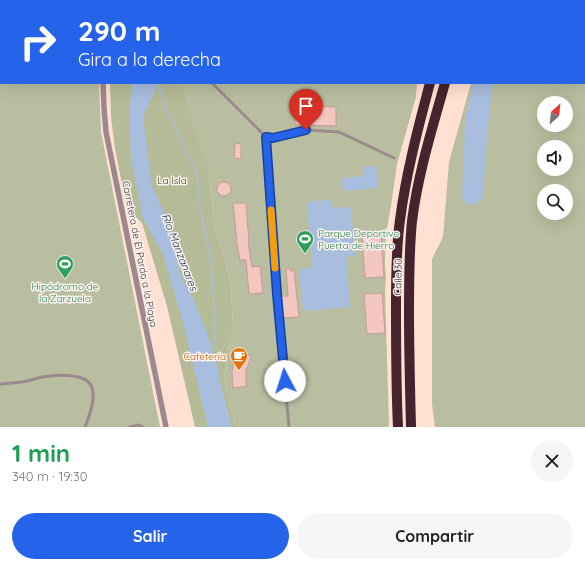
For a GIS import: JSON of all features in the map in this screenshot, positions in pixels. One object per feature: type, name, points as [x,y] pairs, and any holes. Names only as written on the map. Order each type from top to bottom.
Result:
[{"type":"highway","name":"Calle 30","points":[[398,427],[396,268],[399,221],[407,176],[430,84]]},
{"type":"highway","name":"Calle 30","points":[[411,427],[409,265],[412,221],[419,180],[434,119],[445,84]]},
{"type":"street","name":"Carretera de El Pardo a la Playa","points":[[103,84],[106,132],[166,427]]},
{"type":"lane","points":[[213,84],[266,137],[273,138],[306,130],[339,132],[394,158]]},
{"type":"lane","points":[[266,137],[277,294],[289,427]]},
{"type":"lane","points":[[0,384],[28,381],[43,377],[71,375],[88,381],[92,388],[93,398],[85,427]]},
{"type":"lane","points":[[130,427],[138,425],[143,427]]},
{"type":"green space","name":"Hipódromo de la Zarzuela","points":[[0,84],[99,84],[101,132],[160,427],[0,427]]},
{"type":"green space","name":"La Isla","points":[[110,84],[182,84],[205,160],[208,164],[215,230],[223,250],[231,286],[233,328],[229,343],[224,379],[237,427],[195,427],[167,306],[142,223],[136,217],[129,219],[115,149],[111,117]]},
{"type":"green space","name":"Parque Deportivo Puerta de Hierro","points":[[182,84],[417,84],[416,97],[397,164],[386,234],[385,290],[389,427],[237,427],[224,379],[229,343],[233,328],[231,286],[223,250],[215,230],[208,164],[205,161]]},
{"type":"green space","points":[[471,84],[585,84],[585,427],[435,427],[432,404],[432,259],[443,237],[449,162]]},
{"type":"water","points":[[132,84],[158,84],[143,117],[152,187],[165,214],[181,276],[193,298],[205,327],[218,367],[220,381],[232,427],[208,427],[181,315],[162,252],[143,218],[131,159],[129,114]]},
{"type":"water","points":[[473,84],[493,84],[487,134],[483,197],[478,203],[472,205],[467,204],[462,196],[465,121]]},
{"type":"water","points":[[376,166],[378,188],[343,191],[342,178],[364,176],[363,167]]},
{"type":"water","points":[[331,200],[332,208],[351,207],[355,256],[346,257],[350,307],[303,311],[299,269],[312,268],[307,202]]},
{"type":"building","points":[[295,106],[336,107],[336,126],[295,125]]},
{"type":"building","points":[[235,143],[241,144],[241,159],[234,158]]},
{"type":"building","points":[[224,182],[229,184],[231,189],[229,194],[224,196],[219,194],[217,189],[219,184]]},
{"type":"building","points":[[233,203],[246,203],[248,242],[252,267],[260,266],[263,293],[249,294],[246,260],[240,260],[237,244]]},
{"type":"building","points":[[381,235],[384,277],[365,278],[362,237]]},
{"type":"building","points":[[290,268],[290,271],[294,270],[299,317],[282,318],[280,296],[288,296],[286,269]]},
{"type":"building","points":[[382,293],[385,333],[367,334],[364,294]]},
{"type":"building","name":"Cafetería","points":[[242,353],[251,356],[246,369],[247,386],[233,388],[232,372],[234,360],[236,355],[241,356]]},
{"type":"waterway","points":[[159,84],[165,109],[175,125],[188,156],[196,169],[199,200],[211,261],[215,338],[213,350]]},
{"type":"slow traffic","points":[[271,210],[275,268]]},
{"type":"place","name":"Parque Deportivo Puerta de Hierro","points":[[305,254]]},
{"type":"place","name":"Hipódromo de la Zarzuela","points":[[65,279]]},
{"type":"place","name":"Cafetería","points":[[239,371]]},
{"type":"route","points":[[285,381],[277,294],[266,137],[273,138],[306,130]]},
{"type":"water label","name":"Río Manzanares","points":[[180,252]]}]
